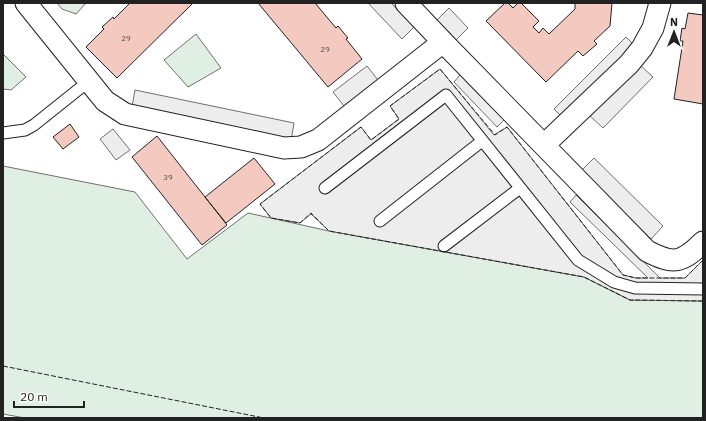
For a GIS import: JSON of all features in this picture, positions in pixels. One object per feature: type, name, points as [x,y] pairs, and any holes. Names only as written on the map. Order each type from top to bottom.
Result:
[{"type":"street","points":[[26,3],[105,101],[124,114],[284,148],[301,147],[318,140],[443,42]]},
{"type":"street","points":[[406,3],[647,251],[662,259],[678,260],[688,257],[703,242]]},
{"type":"street","points":[[544,145],[630,64],[653,28],[660,3]]},
{"type":"lane","points":[[3,133],[25,130],[34,125],[89,81]]},
{"type":"lane","points":[[326,188],[446,95],[578,260],[614,282],[635,288],[703,289]]},
{"type":"lane","points":[[380,221],[482,141]]},
{"type":"lane","points":[[444,246],[520,188]]},
{"type":"green space","points":[[57,3],[86,3],[76,14],[62,9]]},
{"type":"green space","points":[[196,34],[221,68],[188,87],[164,60]]},
{"type":"green space","points":[[3,54],[26,77],[11,90],[3,89]]},
{"type":"green space","points":[[3,166],[135,192],[187,259],[248,213],[329,231],[584,277],[630,300],[703,301],[703,418],[25,418],[3,414]]},
{"type":"shaded area","points":[[368,3],[391,3],[414,27],[402,39]]},
{"type":"shaded area","points":[[449,8],[468,28],[456,40],[437,20]]},
{"type":"shaded area","points":[[626,37],[635,46],[575,106],[572,103],[560,115],[554,109]]},
{"type":"shaded area","points":[[640,65],[653,77],[603,128],[590,116]]},
{"type":"shaded area","points":[[367,66],[378,80],[344,106],[333,92]]},
{"type":"shaded area","points":[[440,69],[494,135],[507,127],[623,275],[636,278],[648,278],[570,202],[576,195],[660,278],[685,278],[703,260],[703,301],[630,300],[584,277],[329,231],[311,214],[300,223],[271,218],[260,204],[361,127],[371,140],[399,119],[390,106]]},
{"type":"shaded area","points":[[460,75],[504,120],[497,127],[454,82]]},
{"type":"shaded area","points":[[135,90],[294,123],[291,141],[132,107]]},
{"type":"shaded area","points":[[113,129],[130,150],[116,160],[100,139]]},
{"type":"shaded area","points":[[594,158],[663,226],[651,239],[582,170]]},
{"type":"building","points":[[130,3],[193,3],[117,78],[86,47],[104,29],[102,27],[113,17],[114,19]]},
{"type":"building","points":[[258,3],[315,3],[336,28],[338,26],[362,59],[328,87]]},
{"type":"building","points":[[505,3],[508,3],[513,8],[518,3],[521,3],[539,21],[533,27],[539,33],[543,28],[549,34],[575,9],[575,3],[612,3],[610,26],[594,41],[597,44],[583,56],[578,51],[546,82],[486,21]]},
{"type":"building","points":[[688,13],[703,15],[703,104],[674,99],[683,41],[680,41],[682,28],[685,29]]},
{"type":"building","points":[[70,124],[79,137],[63,149],[53,137]]},
{"type":"building","points":[[157,136],[227,225],[202,245],[132,157]]},
{"type":"building","points":[[254,158],[275,184],[226,223],[205,197]]},
{"type":"fence","points":[[703,260],[685,278],[636,278],[623,275],[507,127],[495,135],[440,69],[390,106],[399,119],[371,140],[361,127],[260,204],[271,218],[300,223],[311,213],[329,231],[584,277],[630,300],[703,301]]},
{"type":"fence","points":[[3,366],[264,418]]}]
